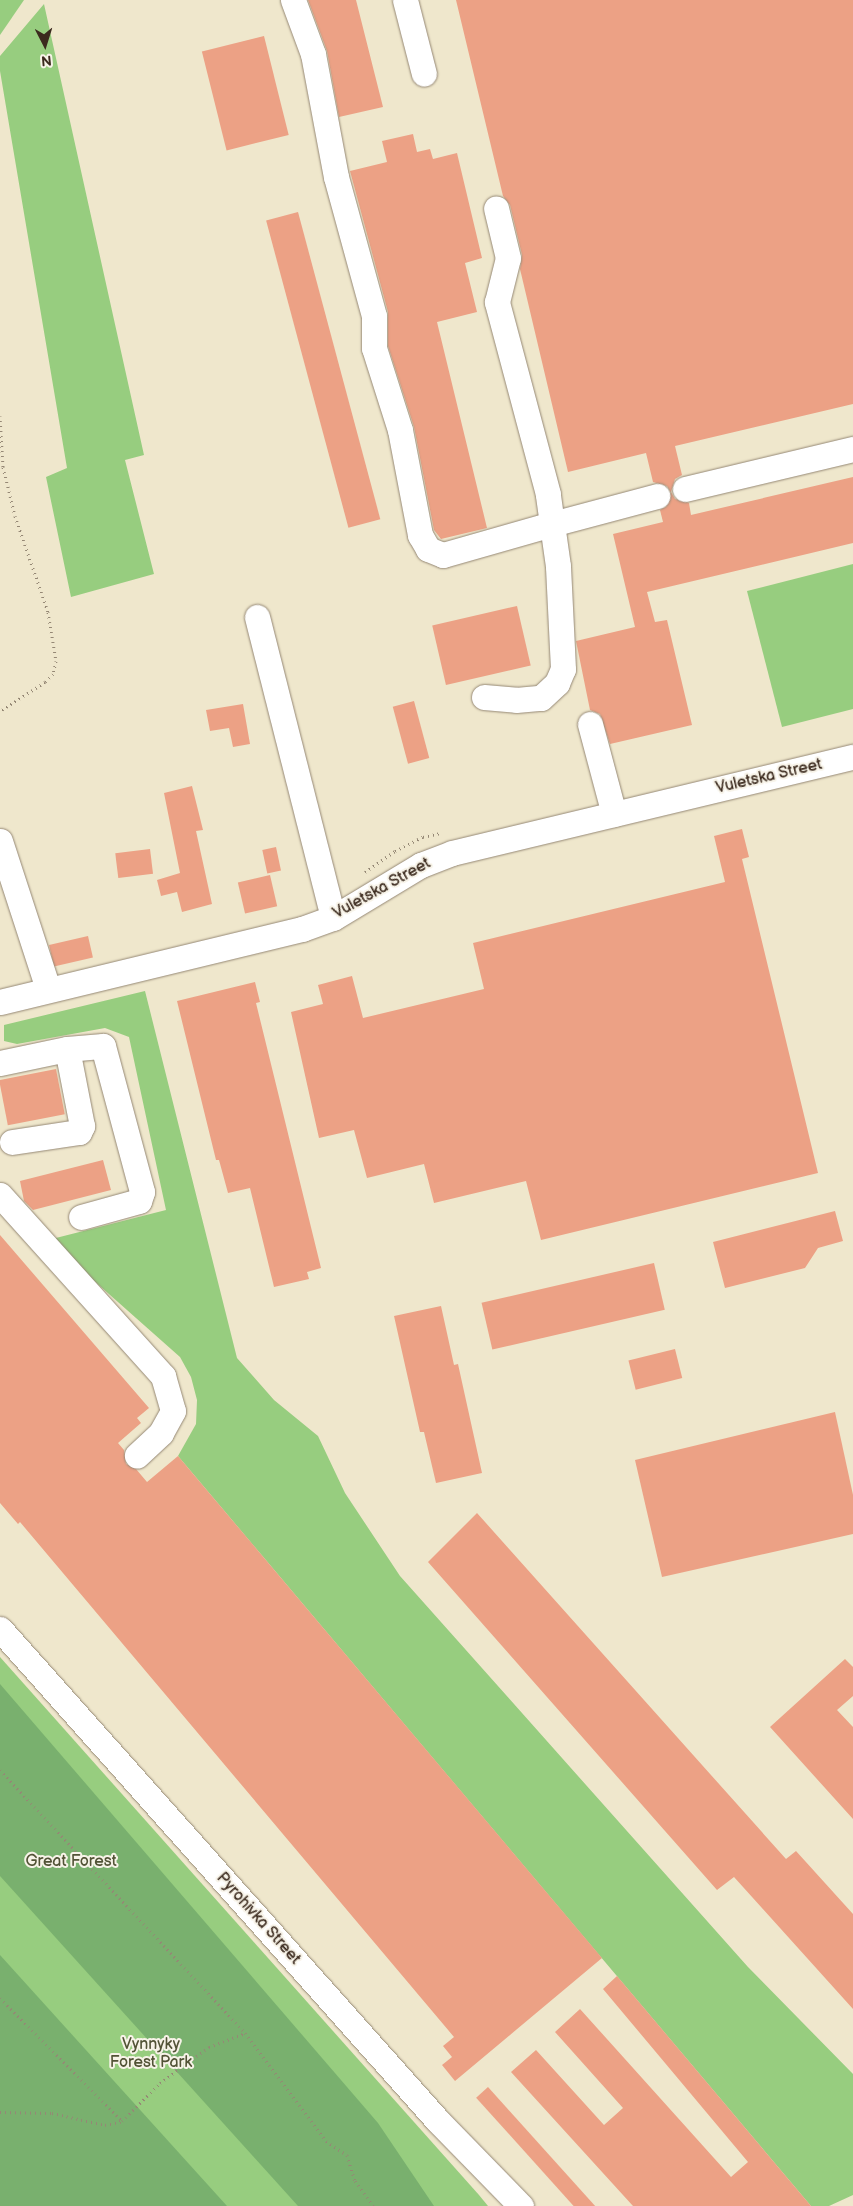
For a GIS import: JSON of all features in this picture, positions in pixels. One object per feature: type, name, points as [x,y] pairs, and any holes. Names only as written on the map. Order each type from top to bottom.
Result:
[{"type":"street","points":[[292,0],[313,54],[336,177],[374,316],[374,348],[400,430],[423,543],[435,554],[451,554],[656,496]]},
{"type":"street","points":[[405,0],[424,74]]},
{"type":"street","points":[[484,697],[516,700],[541,698],[557,683],[563,670],[558,566],[548,494],[497,302],[508,258],[496,208]]},
{"type":"street","points":[[685,489],[853,449]]},
{"type":"street","points":[[257,617],[333,918]]},
{"type":"street","points":[[590,724],[614,814]]},
{"type":"street","name":"Vuletska Street","points":[[0,1002],[270,937],[333,918],[421,865],[444,856],[530,832],[853,757]]},
{"type":"street","points":[[0,841],[48,989]]},
{"type":"street","points":[[0,1063],[67,1049],[103,1046],[142,1192],[139,1201],[82,1217]]},
{"type":"street","points":[[12,1142],[79,1132],[82,1126],[67,1049]]},
{"type":"street","points":[[0,1195],[162,1376],[173,1411],[160,1434],[137,1455]]},
{"type":"street","name":"Pyrohivka Street","points":[[0,1629],[438,2121],[521,2206]]},
{"type":"path","points":[[0,416],[3,466],[15,516],[48,612],[56,661],[53,674],[45,682],[0,711]]},
{"type":"path","points":[[0,1770],[245,2033],[326,2141],[347,2156],[354,2181],[373,2206]]},
{"type":"path","points":[[0,1998],[122,2121]]},
{"type":"path","points":[[0,2112],[45,2112],[105,2125],[122,2121],[160,2083],[208,2047],[245,2033]]},
{"type":"green space","points":[[0,0],[24,0],[0,35]]},
{"type":"green space","points":[[44,4],[144,455],[125,460],[154,574],[71,597],[46,477],[67,468],[0,71],[0,56]]},
{"type":"green space","points":[[853,564],[853,709],[782,727],[747,591]]},
{"type":"green space","points":[[145,991],[237,1358],[274,1400],[318,1436],[345,1493],[400,1576],[748,1967],[853,2074],[853,2195],[829,2206],[811,2206],[178,1456],[196,1424],[197,1400],[191,1377],[180,1357],[48,1240],[166,1210],[129,1037],[105,1028],[17,1044],[4,1041],[4,1025]]},
{"type":"green space","name":"Vynnyky Forest Park","points":[[0,1657],[479,2195],[488,2206],[0,2206]]},
{"type":"green space","name":"Great Forest","points":[[0,1684],[378,2123],[434,2206],[298,2206],[0,1876]]},
{"type":"green space","points":[[0,1955],[227,2206],[0,2206]]},
{"type":"building","points":[[308,0],[356,0],[383,107],[339,117],[327,51]]},
{"type":"building","points":[[456,0],[853,0],[853,404],[675,446],[682,475],[675,479],[671,492],[675,499],[689,503],[691,515],[853,477],[853,543],[647,592],[655,622],[667,620],[692,725],[610,744],[600,714],[590,710],[576,641],[635,627],[613,534],[663,522],[660,510],[667,506],[671,493],[667,486],[653,482],[646,453],[568,472],[520,269],[522,255],[510,205],[503,196]]},
{"type":"building","points":[[264,36],[289,135],[227,150],[202,51]]},
{"type":"building","points":[[413,134],[417,152],[430,149],[433,159],[457,153],[482,258],[465,263],[477,312],[437,322],[487,528],[441,539],[434,530],[414,427],[388,346],[388,312],[350,171],[387,162],[382,141]]},
{"type":"building","points":[[298,212],[380,519],[348,528],[266,221]]},
{"type":"building","points":[[517,606],[531,665],[446,685],[432,626]]},
{"type":"building","points":[[414,701],[429,758],[408,764],[393,707]]},
{"type":"building","points":[[243,704],[250,744],[233,747],[229,728],[210,731],[206,710]]},
{"type":"building","points":[[192,786],[203,830],[196,831],[212,904],[182,912],[177,892],[161,896],[157,880],[180,873],[164,793]]},
{"type":"building","points":[[742,829],[749,857],[742,859],[818,1173],[541,1240],[526,1181],[434,1203],[424,1164],[367,1178],[354,1130],[319,1138],[291,1012],[323,1004],[318,985],[352,976],[363,1018],[484,989],[473,943],[725,882],[714,836]]},
{"type":"building","points":[[276,847],[281,870],[267,873],[262,850]]},
{"type":"building","points":[[150,849],[153,874],[118,878],[115,853]]},
{"type":"building","points":[[270,875],[277,906],[245,914],[238,882]]},
{"type":"building","points":[[88,936],[93,957],[54,966],[49,945]]},
{"type":"building","points":[[255,982],[260,1002],[256,1003],[321,1268],[307,1272],[309,1279],[274,1287],[250,1188],[228,1193],[219,1160],[216,1160],[177,1001]]},
{"type":"building","points":[[56,1069],[65,1114],[8,1125],[0,1080]]},
{"type":"building","points":[[103,1160],[111,1190],[33,1210],[24,1201],[20,1181]]},
{"type":"building","points":[[835,1211],[843,1241],[818,1248],[805,1268],[725,1288],[713,1242]]},
{"type":"building","points":[[0,1235],[149,1408],[137,1418],[141,1423],[118,1443],[124,1450],[126,1464],[136,1469],[147,1482],[178,1456],[602,1958],[455,2081],[442,2065],[452,2057],[443,2046],[454,2037],[20,1522],[18,1524],[0,1503]]},
{"type":"building","points":[[654,1263],[665,1310],[492,1350],[482,1303]]},
{"type":"building","points":[[441,1306],[454,1365],[458,1364],[482,1473],[436,1483],[424,1432],[420,1432],[394,1316]]},
{"type":"building","points":[[675,1349],[682,1378],[636,1390],[628,1361]]},
{"type":"building","points":[[835,1412],[853,1495],[853,1534],[662,1577],[635,1460]]},
{"type":"building","points":[[477,1513],[786,1859],[796,1851],[853,1914],[853,2009],[734,1877],[717,1890],[428,1562]]},
{"type":"building","points":[[845,1659],[853,1667],[853,1696],[837,1710],[853,1727],[853,1819],[770,1727]]},
{"type":"building","points":[[617,1976],[811,2206],[633,2206],[511,2072],[536,2050],[604,2125],[623,2108],[555,2032],[580,2009],[731,2177],[748,2162],[603,1989]]},
{"type":"building","points":[[488,2087],[595,2206],[574,2206],[476,2098]]}]
